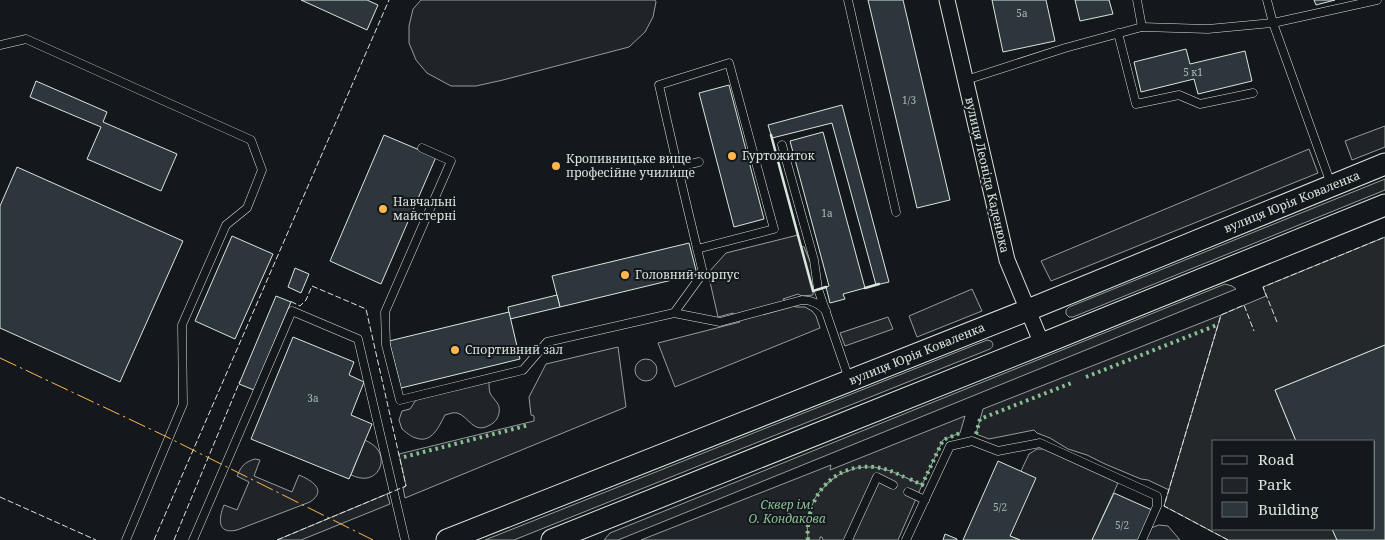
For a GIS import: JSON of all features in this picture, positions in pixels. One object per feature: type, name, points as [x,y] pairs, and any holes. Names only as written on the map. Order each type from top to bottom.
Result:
[{"type":"main road","name":"вулиця Юрія Коваленка","points":[[448,540],[1028,310],[1385,164]]},
{"type":"main road","points":[[552,540],[1385,205]]},
{"type":"street","name":"вулиця Леоніда Каденюка","points":[[947,0],[1006,260],[1042,344]]},
{"type":"lane","points":[[848,0],[896,212]]},
{"type":"lane","points":[[1136,0],[1142,27]]},
{"type":"lane","points":[[1267,0],[1273,23],[1332,186]]},
{"type":"lane","points":[[966,80],[1065,48],[1142,27],[1208,30],[1273,23],[1376,0]]},
{"type":"lane","points":[[1118,33],[1136,104],[1180,95],[1200,104],[1253,93]]},
{"type":"lane","points":[[0,45],[26,39],[251,140],[262,170],[247,208],[226,225],[182,325],[183,404],[126,540]]},
{"type":"lane","points":[[674,313],[703,273],[697,249],[659,85],[729,63],[774,229],[697,249]]},
{"type":"lane","points":[[782,145],[814,260],[818,289],[850,380]]},
{"type":"lane","points":[[422,148],[451,161],[385,312],[386,345],[400,400],[522,370],[547,342],[674,313],[720,322],[802,300],[815,302],[826,311]]},
{"type":"lane","points":[[678,167],[699,162]]},
{"type":"lane","points":[[194,540],[292,311],[358,339],[405,540]]},
{"type":"lane","points":[[906,540],[950,446],[972,441],[998,451],[1040,443],[1157,496],[1157,506],[1142,540]]},
{"type":"lane","points":[[848,540],[877,477],[893,485]]},
{"type":"lane","points":[[908,492],[925,500]]},
{"type":"green space","points":[[421,0],[655,0],[656,2],[653,17],[645,32],[629,47],[476,86],[451,86],[427,73],[416,60],[409,43],[409,26],[413,9]]},
{"type":"green space","points":[[1385,126],[1385,147],[1352,160],[1345,141]]},
{"type":"green space","points":[[1309,149],[1318,173],[1051,281],[1041,261]]},
{"type":"green space","points":[[1385,179],[1385,190],[1073,317],[1069,317],[1066,314],[1066,310],[1069,307]]},
{"type":"green space","points":[[798,235],[801,246],[804,247],[811,264],[814,278],[813,295],[802,296],[798,294],[783,299],[796,307],[805,307],[812,311],[820,328],[675,387],[658,343],[740,322],[733,313],[718,317],[708,273],[726,253]]},
{"type":"green space","points":[[1225,284],[1236,289],[618,540],[604,540],[610,533]]},
{"type":"green space","points":[[972,289],[982,311],[917,337],[909,316]]},
{"type":"green space","points":[[1221,315],[1169,490],[1087,455],[1068,449],[1034,430],[989,439],[976,434],[983,409]]},
{"type":"green space","points":[[987,340],[993,343],[990,349],[514,540],[485,540]]},
{"type":"green space","points":[[618,347],[626,407],[405,498],[403,488],[406,486],[399,454],[534,421],[534,416],[531,415],[529,397],[546,364]]},
{"type":"green space","points":[[646,359],[654,362],[657,370],[654,378],[646,381],[638,378],[635,370],[638,362]]},
{"type":"green space","points":[[489,381],[490,393],[498,404],[499,410],[497,419],[490,425],[479,428],[461,415],[454,413],[445,415],[434,433],[426,438],[414,437],[402,429],[399,420],[402,411],[410,409],[416,400]]},
{"type":"green space","name":"Сквер ім. О. Кондакова","points":[[965,416],[960,433],[943,440],[922,485],[903,476],[876,468],[857,469],[846,472],[828,482],[822,494],[811,540],[641,540],[831,465],[830,470]]},
{"type":"green space","points":[[365,440],[377,448],[381,463],[375,474],[371,477],[363,478],[351,475]]},
{"type":"green space","points":[[1037,449],[1043,449],[1118,483],[1092,540],[1020,540],[1010,536],[1021,471],[1029,454]]},
{"type":"green space","points":[[255,459],[260,460],[254,476],[292,492],[299,475],[316,486],[318,493],[310,502],[237,530],[225,530],[220,520],[224,505],[237,510],[249,482],[237,476],[243,465]]},
{"type":"green space","points":[[387,494],[390,504],[301,540],[277,540]]},
{"type":"green space","points":[[1159,525],[1168,526],[1180,540],[1145,540],[1148,529]]},
{"type":"shaded area","points":[[1385,237],[1385,345],[1275,390],[1296,440],[1212,440],[1212,530],[1332,530],[1337,540],[1228,540],[1164,506],[1221,315],[1266,296],[1263,287]]},
{"type":"shaded area","points":[[888,317],[893,329],[845,346],[840,333]]},
{"type":"shaded area","points":[[865,467],[891,471],[922,485],[898,540],[823,540],[820,537],[820,540],[808,540],[807,523],[809,514],[820,491],[840,474]]},
{"type":"building","points":[[301,0],[367,0],[378,5],[367,30]]},
{"type":"building","points":[[868,0],[903,0],[950,200],[917,208]]},
{"type":"building","points":[[992,0],[1046,0],[1055,41],[1003,52]]},
{"type":"building","points":[[1075,0],[1109,0],[1113,14],[1080,21]]},
{"type":"building","points":[[1314,0],[1335,0],[1316,5]]},
{"type":"building","points":[[1186,49],[1190,64],[1245,51],[1252,81],[1198,94],[1194,79],[1141,92],[1134,62]]},
{"type":"building","points":[[36,81],[107,112],[103,122],[177,154],[161,191],[87,159],[101,127],[30,97]]},
{"type":"building","name":"Гуртожиток","points":[[729,85],[764,219],[734,227],[699,93]]},
{"type":"building","points":[[842,105],[889,282],[876,285],[832,123],[772,138],[768,125]]},
{"type":"building","points":[[823,132],[865,288],[843,294],[845,299],[830,303],[826,287],[829,286],[790,141]]},
{"type":"building","name":"Навчальні майстерні","points":[[384,135],[436,157],[381,284],[330,261]]},
{"type":"building","points":[[17,167],[183,241],[120,382],[0,328],[0,206]]},
{"type":"building","points":[[232,236],[273,254],[235,339],[195,321]]},
{"type":"building","name":"Головний корпус","points":[[689,243],[697,274],[560,307],[552,276]]},
{"type":"building","points":[[295,268],[309,274],[301,293],[288,287]]},
{"type":"building","points":[[557,295],[560,307],[510,319],[508,307]]},
{"type":"building","points":[[276,296],[291,302],[254,390],[239,384]]},
{"type":"building","name":"Спортивний зал","points":[[509,312],[520,359],[401,388],[389,341]]},
{"type":"building","points":[[293,337],[354,362],[349,375],[364,382],[351,415],[372,424],[349,479],[251,439]]},
{"type":"building","points":[[1385,345],[1385,540],[1337,540],[1332,530],[1375,530],[1375,440],[1296,440],[1275,390]]},
{"type":"building","points":[[998,461],[1036,478],[1010,536],[1020,540],[963,540]]},
{"type":"building","points":[[1114,493],[1152,510],[1139,540],[1092,540]]},
{"type":"building","points":[[945,534],[957,539],[957,540],[943,540]]},
{"type":"hedge","points":[[1086,377],[1217,325]]},
{"type":"hedge","points":[[976,434],[980,419],[1074,382]]},
{"type":"hedge","points":[[404,457],[529,425]]},
{"type":"hedge","points":[[910,479],[922,485],[943,440],[960,433]]},
{"type":"hedge","points":[[808,540],[808,525],[816,498],[823,487],[833,478],[845,471],[859,467],[882,468],[904,477]]},
{"type":"fence","points":[[154,540],[389,0]]},
{"type":"fence","points":[[1277,322],[1263,287],[1385,237]]},
{"type":"fence","points":[[277,540],[406,486],[366,309],[312,286],[306,300],[300,306],[290,301]]},
{"type":"fence","points":[[1228,540],[1164,506],[1221,315],[1244,305],[1254,331]]},
{"type":"fence","points":[[174,540],[240,381]]},
{"type":"fence","points":[[0,497],[96,540]]},
{"type":"wall","points":[[771,135],[813,291],[826,287]]},
{"type":"wall","points":[[865,288],[879,284]]},
{"type":"power","points":[[0,358],[165,436],[373,540]]},
{"type":"place","name":"Гуртожиток","points":[[732,156]]},
{"type":"place","name":"Кропивницьке вище професійне училище","points":[[556,166]]},
{"type":"place","name":"Навчальні майстерні","points":[[383,209]]},
{"type":"place","name":"Головний корпус","points":[[625,275]]},
{"type":"place","name":"Спортивний зал","points":[[455,350]]}]
